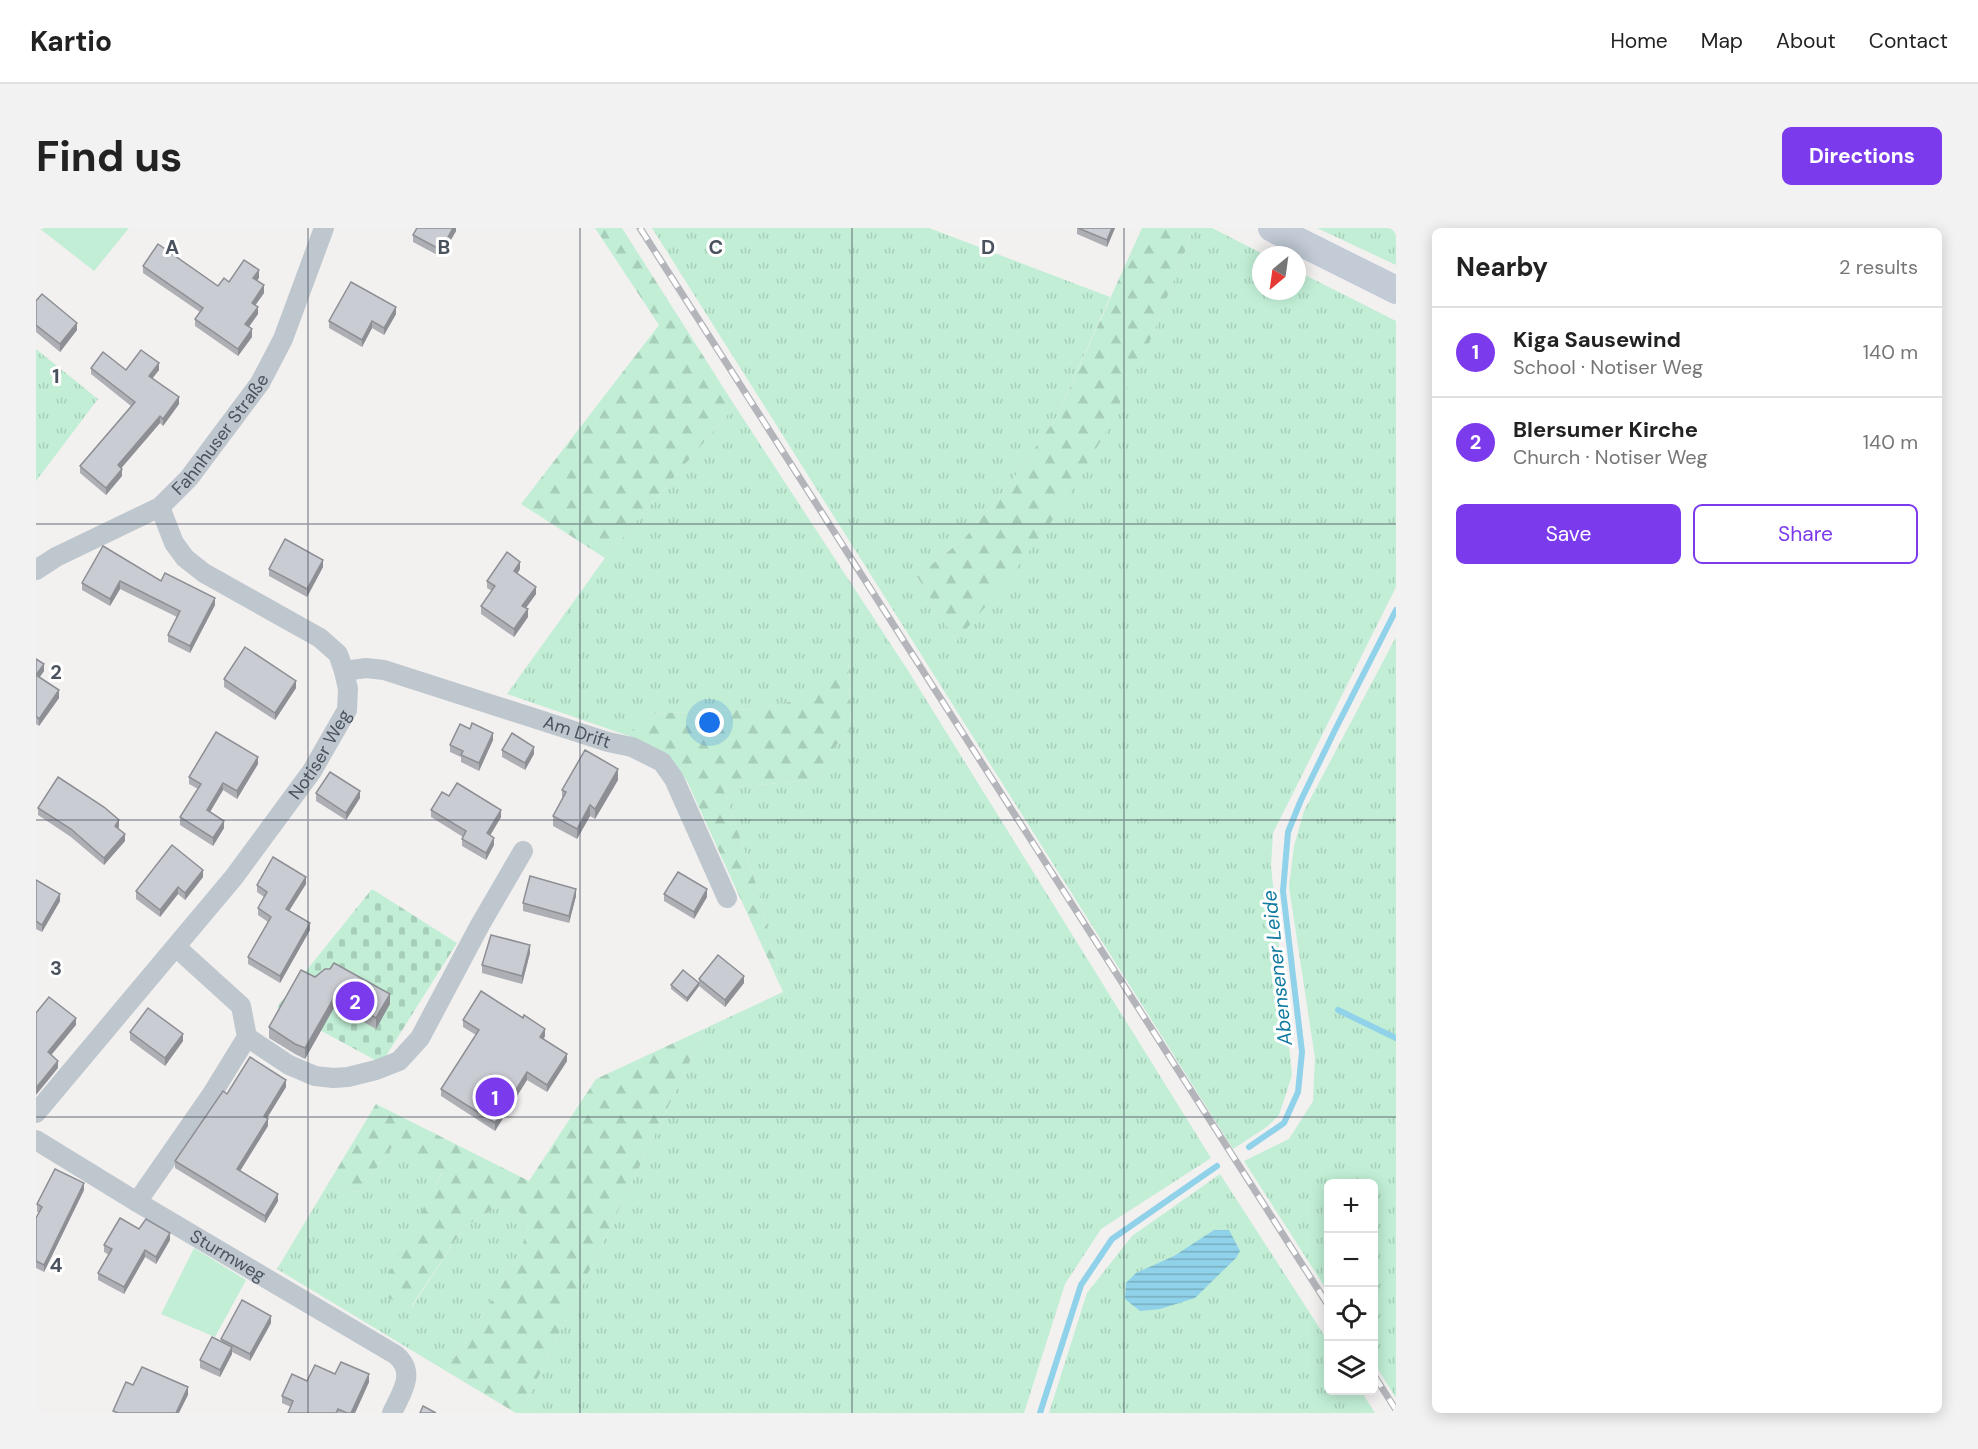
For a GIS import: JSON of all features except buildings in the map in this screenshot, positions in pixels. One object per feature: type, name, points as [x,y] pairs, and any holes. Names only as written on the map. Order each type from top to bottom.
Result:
[{"type":"main road","points":[[1272,228],[1396,290]]},
{"type":"street","name":"Fahnhuser Straße","points":[[36,570],[57,557],[160,507],[189,478],[260,382],[283,339],[324,228]]},
{"type":"street","name":"Notiser Weg","points":[[36,1113],[255,849],[312,771],[347,710],[348,689],[338,654],[320,638],[204,573],[185,558],[174,543],[160,507]]},
{"type":"street","name":"Am Drift","points":[[344,671],[366,668],[384,670],[608,742],[632,747],[662,762],[674,779],[727,898]]},
{"type":"street","points":[[247,1037],[289,1065],[315,1076],[348,1077],[399,1061],[420,1038],[480,925],[523,851]]},
{"type":"street","points":[[137,1202],[212,1094],[247,1037],[242,1006],[176,947]]},
{"type":"street","name":"Sturmweg","points":[[37,1143],[396,1355],[403,1361],[408,1378],[392,1413]]},
{"type":"green space","points":[[39,228],[129,228],[94,271]]},
{"type":"green space","points":[[595,228],[622,228],[735,406],[605,558],[521,504],[659,325]]},
{"type":"green space","points":[[652,228],[929,228],[1110,297],[1056,418],[1011,482],[964,539],[917,576],[956,641],[1150,341],[1194,228],[1212,228],[1252,248],[1252,300],[1306,300],[1306,276],[1396,321],[1396,587],[1273,833],[1271,866],[1292,1075],[1279,1115],[1268,1126],[1233,1149]]},
{"type":"green space","points":[[1142,228],[1194,228],[1150,341],[1106,432],[1059,511],[1008,580],[956,641],[917,576],[964,539],[1011,482],[1056,418]]},
{"type":"green space","points":[[1317,228],[1396,228],[1396,265]]},
{"type":"green space","points":[[36,349],[98,399],[36,481]]},
{"type":"green space","points":[[735,406],[907,669],[1211,1158],[1101,1229],[1065,1284],[1024,1413],[521,1413],[706,1028],[783,992],[759,893],[723,788],[812,780],[851,729],[848,658],[808,698],[756,709],[648,714],[629,736],[507,694],[605,558]]},
{"type":"green space","points":[[1396,637],[1396,1398],[1378,1369],[1378,1179],[1324,1179],[1324,1286],[1244,1161],[1289,1139],[1313,1101],[1315,1058],[1289,887],[1294,846],[1304,811]]},
{"type":"green space","points":[[848,658],[851,729],[812,780],[723,788],[759,893],[783,992],[687,781],[667,754],[629,736],[647,714],[756,709],[807,698]]},
{"type":"green space","points":[[372,889],[457,943],[384,1059],[377,1061],[277,1007]]},
{"type":"green space","points":[[706,1028],[521,1413],[516,1413],[446,1371],[521,1251],[528,1224],[510,1199],[464,1227],[411,1307],[378,1294],[442,1173],[414,1149],[395,1143],[359,1192],[325,1189],[376,1104],[529,1181],[596,1079]]},
{"type":"green space","points":[[395,1143],[414,1148],[442,1172],[430,1197],[412,1307],[464,1227],[510,1199],[528,1224],[521,1251],[446,1371],[277,1269],[325,1189],[359,1192]]},
{"type":"green space","points":[[1220,1174],[1324,1335],[1324,1395],[1364,1395],[1375,1413],[1049,1413],[1087,1293],[1132,1236]]},
{"type":"green space","points":[[194,1248],[246,1280],[215,1337],[161,1314]]},
{"type":"water","points":[[1214,1230],[1229,1230],[1240,1251],[1236,1258],[1195,1298],[1160,1309],[1140,1311],[1125,1299],[1126,1283],[1136,1273],[1174,1256]]},
{"type":"waterway","name":"Abensener Leide","points":[[1249,1147],[1284,1123],[1298,1092],[1302,1052],[1283,891],[1288,832],[1335,730],[1396,610]]},
{"type":"waterway","points":[[1338,1010],[1396,1038]]},
{"type":"waterway","name":"Abensener Leide","points":[[1040,1413],[1081,1285],[1112,1239],[1217,1166]]},
{"type":"railway","points":[[640,228],[1324,1299]]},
{"type":"railway","points":[[1378,1381],[1396,1410]]},
{"type":"place","name":"Blersumer Kirche","points":[[355,1001]]},
{"type":"place","name":"Kiga Sausewind","points":[[495,1097]]}]
